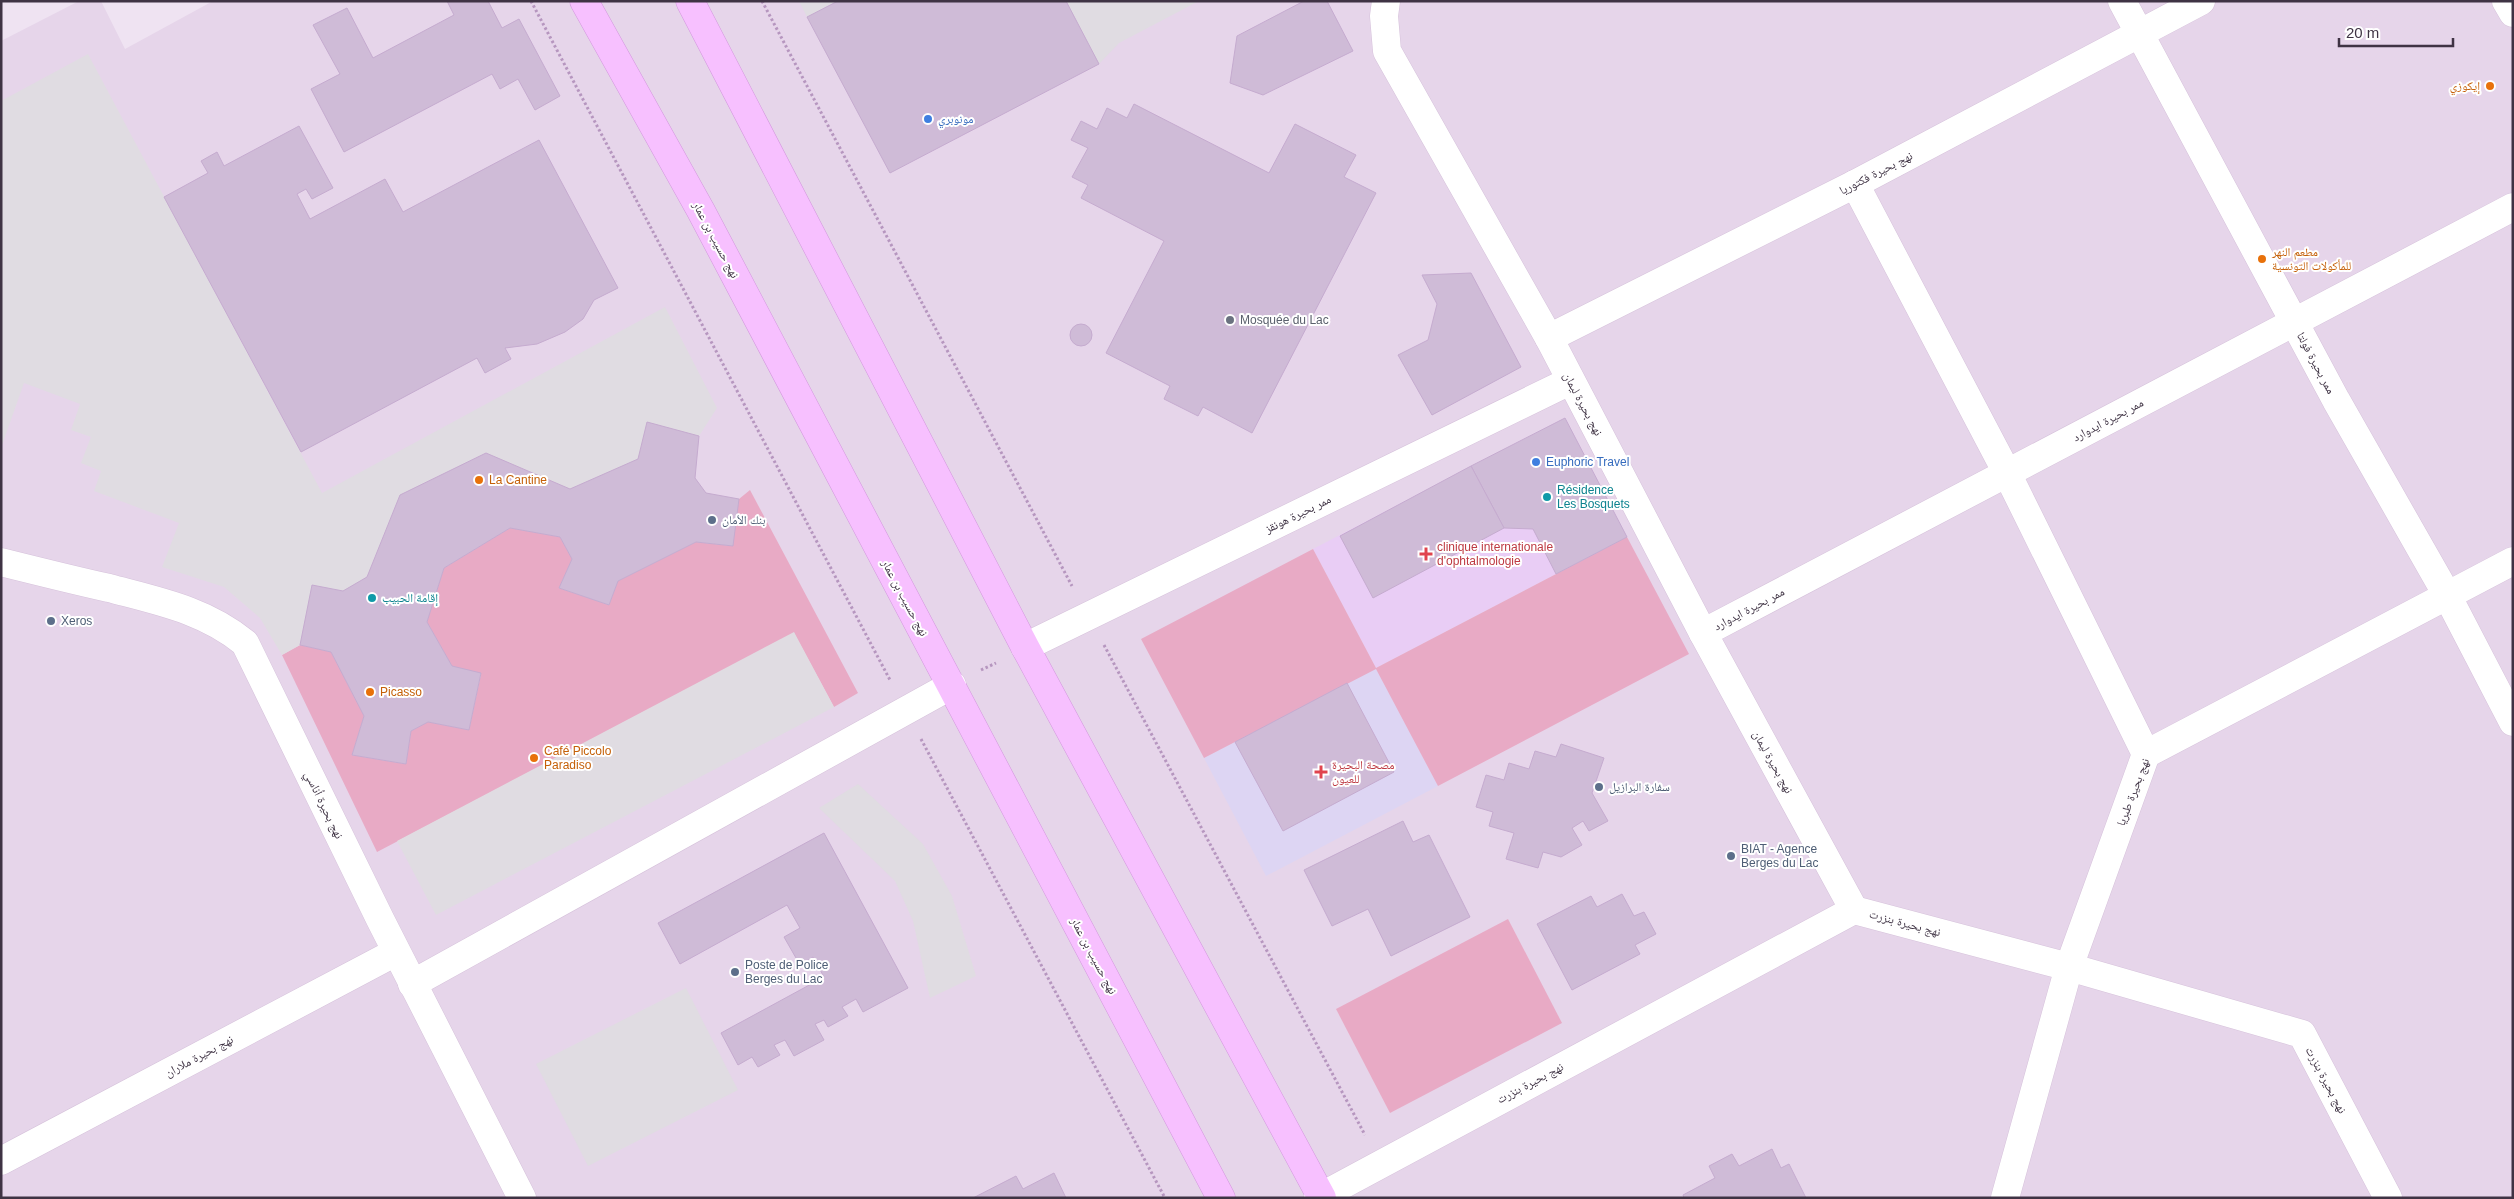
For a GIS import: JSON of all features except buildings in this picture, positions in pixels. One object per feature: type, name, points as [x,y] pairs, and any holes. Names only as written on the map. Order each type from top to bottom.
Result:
[{"type":"main road","name":"نهج حسيب بن عمار","points":[[584,1],[701,211],[1221,1198]]},
{"type":"main road","points":[[690,1],[1025,647],[1320,1197]]},
{"type":"street","name":"نهج بحيرة ليمان","points":[[1386,1],[1384,16],[1387,51],[1549,338],[1703,633],[1854,910]]},
{"type":"street","name":"ممر بحيرة فولتا","points":[[2122,1],[2294,322],[2446,595],[2513,722]]},
{"type":"street","name":"نهج بحيرة فكتوريا","points":[[1549,338],[1855,184],[2201,1]]},
{"type":"street","points":[[2506,1],[2513,13]]},
{"type":"street","points":[[1855,184],[2006,474],[2146,754]]},
{"type":"street","name":"ممر بحيرة ايدوارد","points":[[1703,633],[2513,207]]},
{"type":"street","name":"ممر بحيرة هونقز","points":[[1025,647],[1570,381]]},
{"type":"street","name":"نهج بحيرة طبريا","points":[[2003,1197],[2069,967],[2146,754],[2513,561]]},
{"type":"street","name":"نهج بحيرة أناسي","points":[[1,562],[175,605],[214,621],[245,643],[396,952],[522,1198]]},
{"type":"street","points":[[412,984],[952,685]]},
{"type":"street","name":"نهج بحيرة بنزرت","points":[[1320,1197],[1854,910],[2069,967],[2302,1034],[2388,1198]]},
{"type":"street","name":"نهج بحيرة ملاران","points":[[1,1161],[396,952]]},
{"type":"path","points":[[531,1],[1164,1198]]},
{"type":"path","points":[[952,685],[1025,647]]},
{"type":"shaded area","points":[[79,1],[101,1],[125,49],[213,1],[2513,1],[2513,1198],[1,1198],[1,41]]},
{"type":"shaded area","points":[[799,1],[838,1],[807,17]]},
{"type":"shaded area","points":[[1066,1],[1199,1],[1119,43],[1099,64]]},
{"type":"shaded area","points":[[88,54],[322,493],[665,307],[717,408],[699,436],[570,489],[486,453],[400,495],[367,577],[343,591],[312,585],[300,645],[282,655],[260,618],[224,587],[162,567],[179,523],[94,491],[101,471],[81,463],[91,437],[71,430],[80,404],[24,383],[1,448],[1,101]]},
{"type":"shaded area","points":[[1565,418],[1627,537],[1376,668],[1313,549]]},
{"type":"shaded area","name":"Café Piccolo Paradiso","points":[[750,490],[858,693],[834,707],[794,633],[377,852],[282,655],[300,645],[331,652],[364,716],[352,755],[406,764],[411,731],[428,722],[469,730],[481,674],[452,666],[427,622],[444,568],[510,528],[560,537],[572,559],[559,588],[609,605],[618,581],[696,542],[732,546],[739,499]]},
{"type":"shaded area","points":[[1627,537],[1689,654],[1438,786],[1376,669],[1204,758],[1141,639],[1313,549],[1376,668]]},
{"type":"shaded area","points":[[794,632],[834,707],[436,915],[397,841]]},
{"type":"shaded area","name":"مصحة البحيرة للعيون","points":[[1376,668],[1438,786],[1266,876],[1204,758]]},
{"type":"shaded area","points":[[858,784],[923,844],[952,896],[976,976],[930,998],[913,921],[895,881],[819,808]]},
{"type":"shaded area","points":[[1508,919],[1562,1023],[1390,1113],[1336,1009]]},
{"type":"shaded area","points":[[686,988],[738,1090],[588,1166],[536,1064]]},
{"type":"place","name":"إيكوزي","points":[[2490,86]]},
{"type":"place","name":"مونوبري","points":[[928,119]]},
{"type":"place","name":"مطعم النهر للمأكولات التونسية","points":[[2262,259]]},
{"type":"place","name":"Mosquée du Lac","points":[[1230,320]]},
{"type":"place","name":"Euphoric Travel","points":[[1536,462]]},
{"type":"place","name":"La Cantine","points":[[479,480]]},
{"type":"place","name":"Résidence Les Bosquets","points":[[1547,497]]},
{"type":"place","name":"بنك الأمان","points":[[712,520]]},
{"type":"place","name":"clinique internationale d'ophtalmologie","points":[[1426,554]]},
{"type":"place","name":"إقامة الحبيب","points":[[372,598]]},
{"type":"place","name":"Xeros","points":[[51,621]]},
{"type":"place","name":"Picasso","points":[[370,692]]},
{"type":"place","name":"Café Piccolo Paradiso","points":[[534,758]]},
{"type":"place","name":"مصحة البحيرة للعيون","points":[[1321,772]]},
{"type":"place","name":"سفارة البرازيل","points":[[1599,787]]},
{"type":"place","name":"BIAT - Agence Berges du Lac","points":[[1731,856]]},
{"type":"place","name":"Poste de Police Berges du Lac","points":[[735,972]]}]
